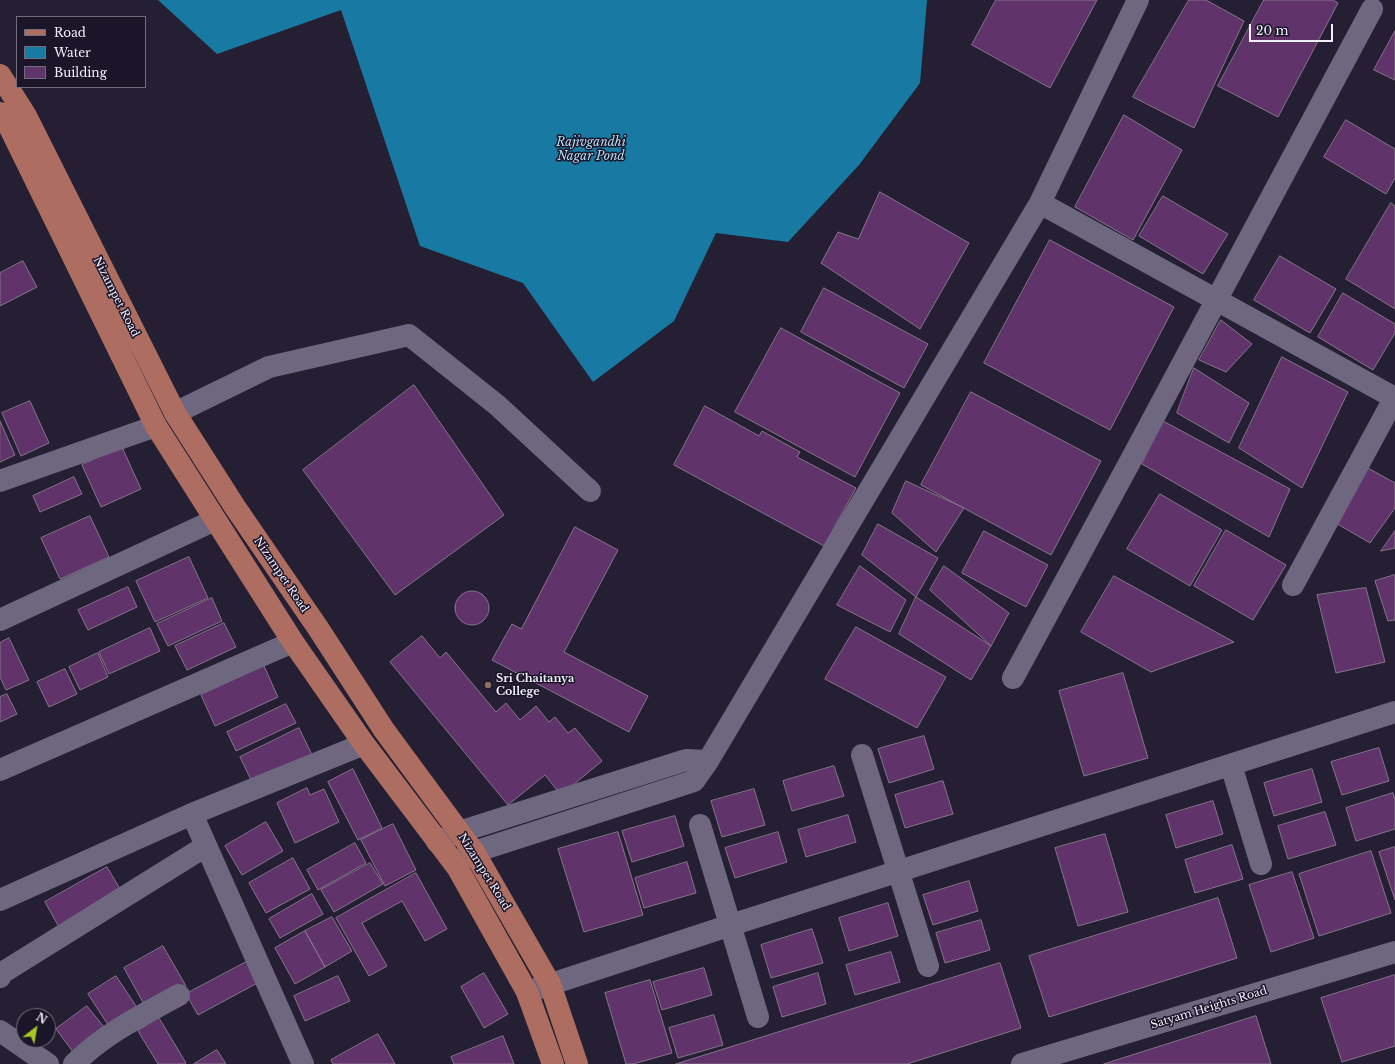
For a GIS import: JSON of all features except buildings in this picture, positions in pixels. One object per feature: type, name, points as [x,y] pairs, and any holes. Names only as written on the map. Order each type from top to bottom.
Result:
[{"type":"main road","name":"Nizampet Road","points":[[0,75],[9,122],[156,426],[293,642],[364,744],[453,863],[528,992],[553,1064]]},
{"type":"main road","name":"Nizampet Road","points":[[9,122],[175,413],[235,507],[318,628],[384,730],[474,852],[550,984],[577,1064]]},
{"type":"street","points":[[453,863],[474,852],[694,780],[708,761],[1040,203],[1138,0]]},
{"type":"street","points":[[1013,678],[1372,9]]},
{"type":"street","points":[[1040,203],[1395,398],[1293,585]]},
{"type":"street","points":[[175,413],[269,367],[409,335],[496,405],[590,491]]},
{"type":"street","points":[[0,481],[156,426]]},
{"type":"street","points":[[0,620],[215,520]]},
{"type":"street","points":[[0,770],[293,642]]},
{"type":"street","points":[[528,992],[730,925],[1395,712]]},
{"type":"street","points":[[0,900],[192,814],[364,744]]},
{"type":"street","points":[[862,755],[928,966]]},
{"type":"street","points":[[437,842],[459,832],[686,760],[708,761]]},
{"type":"street","points":[[1231,765],[1261,864]]},
{"type":"street","points":[[192,814],[303,1064]]},
{"type":"street","points":[[700,825],[758,1017]]},
{"type":"street","points":[[0,976],[206,846]]},
{"type":"street","name":"Satyam Heights Road","points":[[1022,1064],[1395,952]]},
{"type":"street","points":[[74,1064],[86,1052],[111,1033],[179,995]]},
{"type":"street","points":[[0,1031],[48,1064]]},
{"type":"water","name":"Rajivgandhi Nagar Pond","points":[[158,0],[927,0],[920,83],[859,165],[788,242],[716,233],[674,321],[593,382],[523,283],[420,246],[341,10],[217,54]]},
{"type":"place","name":"Sri Chaitanya College","points":[[488,685]]}]
